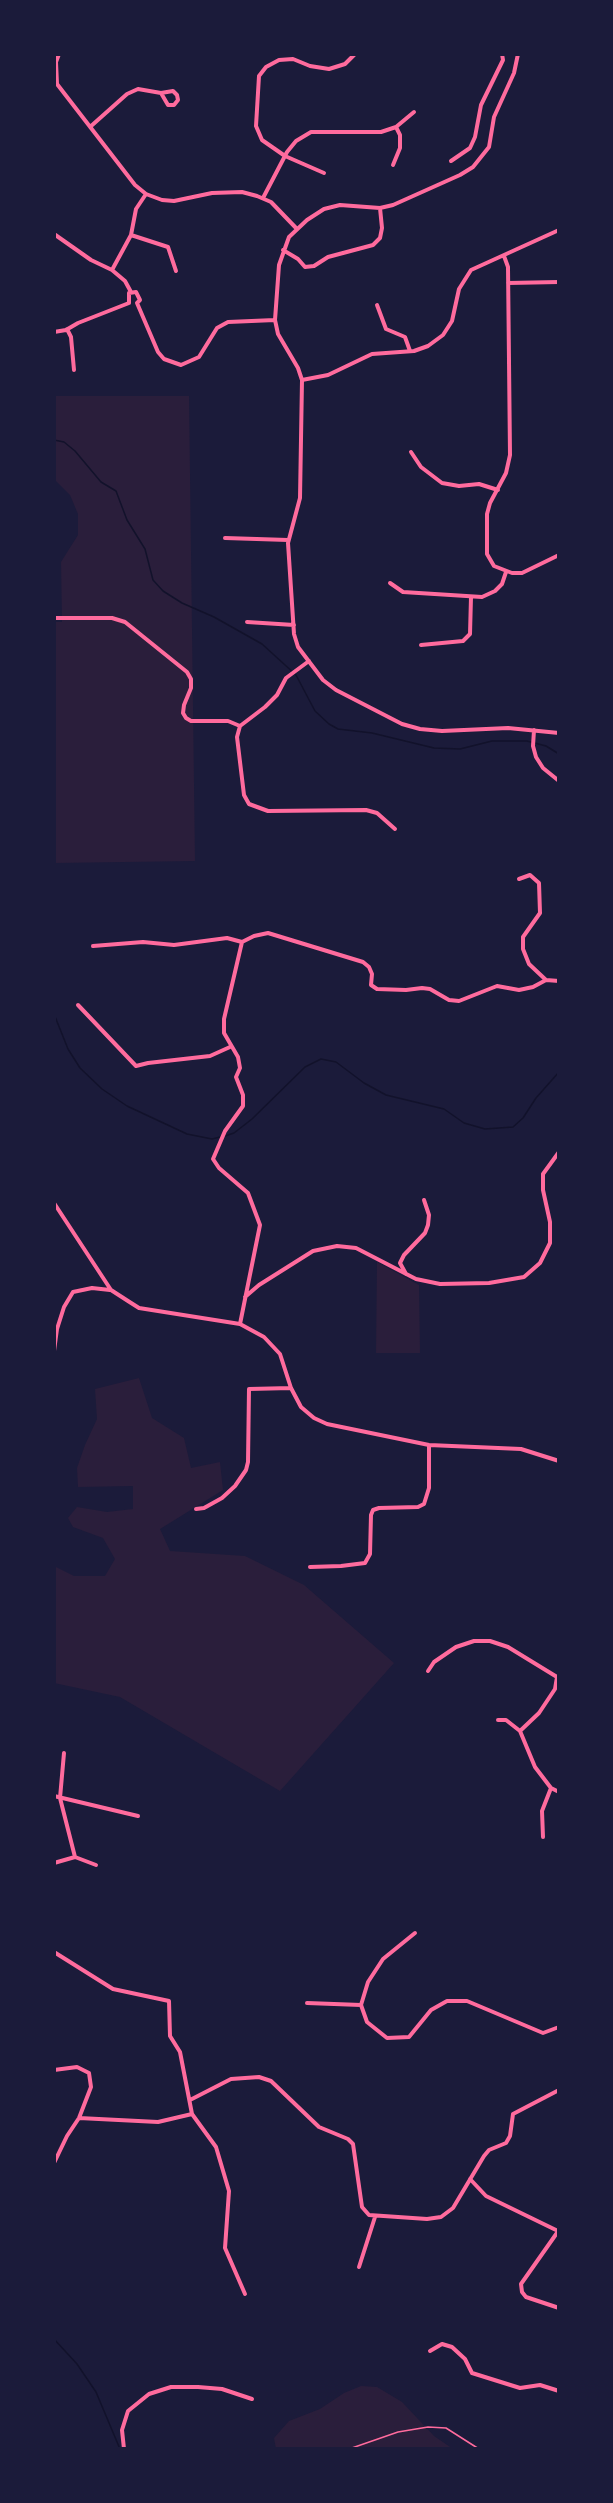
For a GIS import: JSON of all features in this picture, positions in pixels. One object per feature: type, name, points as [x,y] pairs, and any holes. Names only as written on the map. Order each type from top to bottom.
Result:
[{"type":"street","points":[[59,54],[56,62],[55,84],[135,185],[146,194],[162,200],[174,201],[212,193],[242,192],[271,202],[297,229]]},
{"type":"street","points":[[324,173],[285,156],[262,140],[256,126],[259,76],[266,67],[279,60],[292,59],[310,66],[329,69],[345,64],[355,54]]},
{"type":"street","points":[[451,161],[470,148],[476,137],[481,105],[503,60],[502,54]]},
{"type":"street","points":[[518,54],[514,73],[494,117],[489,147],[481,159],[460,175],[393,205],[380,208],[339,205],[324,209],[289,237],[283,250],[275,320],[278,334],[298,368],[302,380],[300,498],[288,540],[294,625],[298,647],[323,680],[336,690],[402,724],[420,729],[442,731],[508,728],[559,733]]},
{"type":"street","points":[[90,127],[127,94],[138,89],[161,93],[173,92],[177,94],[178,100],[174,105],[168,105],[161,93]]},
{"type":"street","points":[[263,198],[285,156],[296,141],[311,132],[381,132],[396,128],[414,112]]},
{"type":"street","points":[[393,165],[400,148],[400,135],[396,128]]},
{"type":"street","points":[[112,270],[131,235],[136,208],[146,194]]},
{"type":"street","points":[[283,250],[298,259],[305,267],[314,267],[328,257],[373,245],[380,238],[382,228],[380,208]]},
{"type":"street","points":[[302,380],[328,375],[372,354],[410,351],[428,346],[443,335],[452,321],[464,279],[471,270],[559,230]]},
{"type":"street","points":[[54,234],[91,260],[112,270],[125,281],[131,292]]},
{"type":"street","points":[[131,235],[168,247],[176,271]]},
{"type":"street","points":[[504,256],[508,267],[510,455],[506,473],[490,503],[487,514],[487,554],[494,566],[506,572],[522,573],[559,555]]},
{"type":"street","points":[[508,283],[559,282]]},
{"type":"street","points":[[131,292],[136,292],[139,296],[137,303],[158,352],[164,360],[182,365],[200,357],[217,328],[228,322],[275,320]]},
{"type":"street","points":[[129,303],[128,296],[131,292]]},
{"type":"street","points":[[54,332],[67,329],[129,303],[137,303]]},
{"type":"street","points":[[377,305],[386,329],[405,337],[410,351]]},
{"type":"street","points":[[67,329],[71,337],[74,370]]},
{"type":"street","points":[[411,452],[421,467],[442,483],[459,486],[479,484],[498,490]]},
{"type":"street","points":[[225,538],[288,540]]},
{"type":"street","points":[[390,583],[403,592],[482,597],[495,591],[502,584],[506,572]]},
{"type":"street","points":[[421,645],[463,641],[470,634],[471,597]]},
{"type":"street","points":[[54,618],[111,618],[125,622],[187,672],[191,679],[191,688],[184,705],[183,713],[186,718],[191,721],[228,721],[240,726]]},
{"type":"street","points":[[247,622],[294,625]]},
{"type":"street","points":[[309,661],[286,678],[276,695],[265,707],[240,726],[237,736],[241,785],[249,804],[268,812],[366,810],[377,813],[395,829]]},
{"type":"street","points":[[534,730],[533,746],[536,757],[543,768],[559,781]]},
{"type":"street","points":[[519,879],[530,875],[539,883],[540,913],[523,937],[523,948],[529,964],[546,980]]},
{"type":"street","points":[[93,946],[143,942],[174,945],[227,938],[242,942],[268,933],[363,962],[372,974],[371,985],[377,989],[430,989],[449,1000],[459,1001],[497,986],[519,990],[534,987],[546,980],[559,981]]},
{"type":"street","points":[[240,1324],[260,1225],[248,1193],[219,1168],[213,1159],[225,1131],[243,1106],[243,1095],[236,1077],[240,1068],[238,1058],[224,1033],[224,1019],[242,942]]},
{"type":"street","points":[[78,1005],[135,1066],[210,1056],[230,1047]]},
{"type":"street","points":[[245,1297],[266,1280],[313,1251],[337,1246],[356,1248],[416,1280],[440,1284],[489,1283],[524,1277],[540,1263],[550,1243],[550,1222],[543,1190],[543,1174],[554,1155],[559,1152]]},
{"type":"street","points":[[406,1275],[400,1263],[404,1255],[425,1233],[428,1225],[429,1215],[424,1200]]},
{"type":"street","points":[[54,1203],[111,1290],[139,1308],[240,1324],[264,1337],[280,1354],[291,1388],[301,1407],[314,1418],[327,1424],[429,1446],[521,1449],[559,1461]]},
{"type":"street","points":[[54,1351],[57,1329],[64,1307],[73,1292],[92,1288],[111,1290]]},
{"type":"street","points":[[195,1509],[204,1508],[222,1498],[236,1486],[246,1470],[249,1389],[291,1388]]},
{"type":"street","points":[[310,1567],[365,1563],[370,1554],[373,1510],[418,1507],[424,1504],[429,1488],[429,1446]]},
{"type":"street","points":[[428,1671],[434,1662],[456,1647],[474,1641],[490,1641],[507,1647],[558,1676],[555,1689],[539,1713],[520,1731]]},
{"type":"street","points":[[498,1720],[506,1720],[520,1731],[535,1767],[551,1788],[559,1792]]},
{"type":"street","points":[[64,1753],[60,1798],[75,1857]]},
{"type":"street","points":[[543,1837],[542,1811],[551,1788]]},
{"type":"street","points":[[54,1796],[138,1816]]},
{"type":"street","points":[[54,1863],[75,1857],[96,1865]]},
{"type":"street","points":[[415,1933],[383,1959],[368,1982],[361,2005],[367,2022],[387,2038],[409,2037],[430,2010],[447,2001],[467,2001],[543,2032],[559,2027]]},
{"type":"street","points":[[54,1952],[113,1989],[169,2001],[170,2036],[180,2052],[192,2114],[216,2147],[229,2191],[225,2248],[245,2294]]},
{"type":"street","points":[[307,2003],[361,2005]]},
{"type":"street","points":[[54,2070],[76,2067],[89,2073],[91,2087],[79,2118],[54,2163]]},
{"type":"street","points":[[190,2100],[231,2079],[259,2078],[271,2081],[319,2127],[348,2139],[353,2144],[362,2207],[369,2216],[427,2219],[441,2217],[453,2208],[489,2150],[506,2143],[510,2136],[513,2114],[559,2090]]},
{"type":"street","points":[[79,2118],[158,2122],[192,2114]]},
{"type":"street","points":[[470,2179],[486,2196],[559,2231],[521,2284],[522,2292],[526,2297],[559,2308]]},
{"type":"street","points":[[54,2186],[54,2263]]},
{"type":"street","points":[[359,2267],[375,2217]]},
{"type":"street","points":[[430,2351],[442,2344],[452,2347],[465,2359],[472,2373],[520,2388],[540,2385],[559,2391]]},
{"type":"street","points":[[124,2449],[122,2430],[128,2411],[149,2394],[171,2387],[198,2387],[222,2389],[252,2398]]},
{"type":"path","points":[[349,2449],[398,2432],[428,2427],[446,2428],[479,2449]]},
{"type":"shaded area","points":[[54,396],[189,396],[195,861],[54,863],[54,622],[62,622],[61,562],[78,535],[78,514],[70,495],[54,479]]},
{"type":"shaded area","points":[[377,1262],[419,1285],[420,1353],[376,1353]]},
{"type":"shaded area","points":[[139,1378],[152,1418],[184,1438],[191,1468],[220,1462],[223,1490],[160,1529],[170,1551],[245,1556],[304,1585],[394,1663],[280,1791],[120,1697],[54,1683],[54,1566],[74,1576],[105,1576],[115,1559],[103,1538],[73,1527],[68,1518],[77,1507],[107,1512],[133,1509],[133,1486],[78,1487],[77,1468],[97,1419],[95,1389]]},
{"type":"shaded area","points":[[361,2386],[377,2387],[402,2402],[434,2436],[453,2449],[276,2449],[274,2438],[289,2421],[320,2409],[344,2393]]},
{"type":"waterway","points":[[54,440],[64,442],[75,451],[101,482],[116,491],[127,520],[145,549],[153,580],[163,591],[262,644],[296,675],[315,711],[329,724],[338,729],[372,733],[434,748],[460,749],[492,741],[527,741],[546,746],[559,754]]},
{"type":"waterway","points":[[54,1014],[68,1049],[80,1068],[102,1089],[127,1106],[187,1134],[212,1139],[220,1137]]},
{"type":"waterway","points":[[225,1136],[234,1133],[252,1119],[305,1067],[321,1059],[336,1062],[364,1083],[386,1095],[444,1109],[464,1123],[485,1129],[513,1127],[523,1118],[536,1098],[559,1072]]},
{"type":"waterway","points":[[54,2339],[77,2364],[96,2392],[120,2449]]}]
